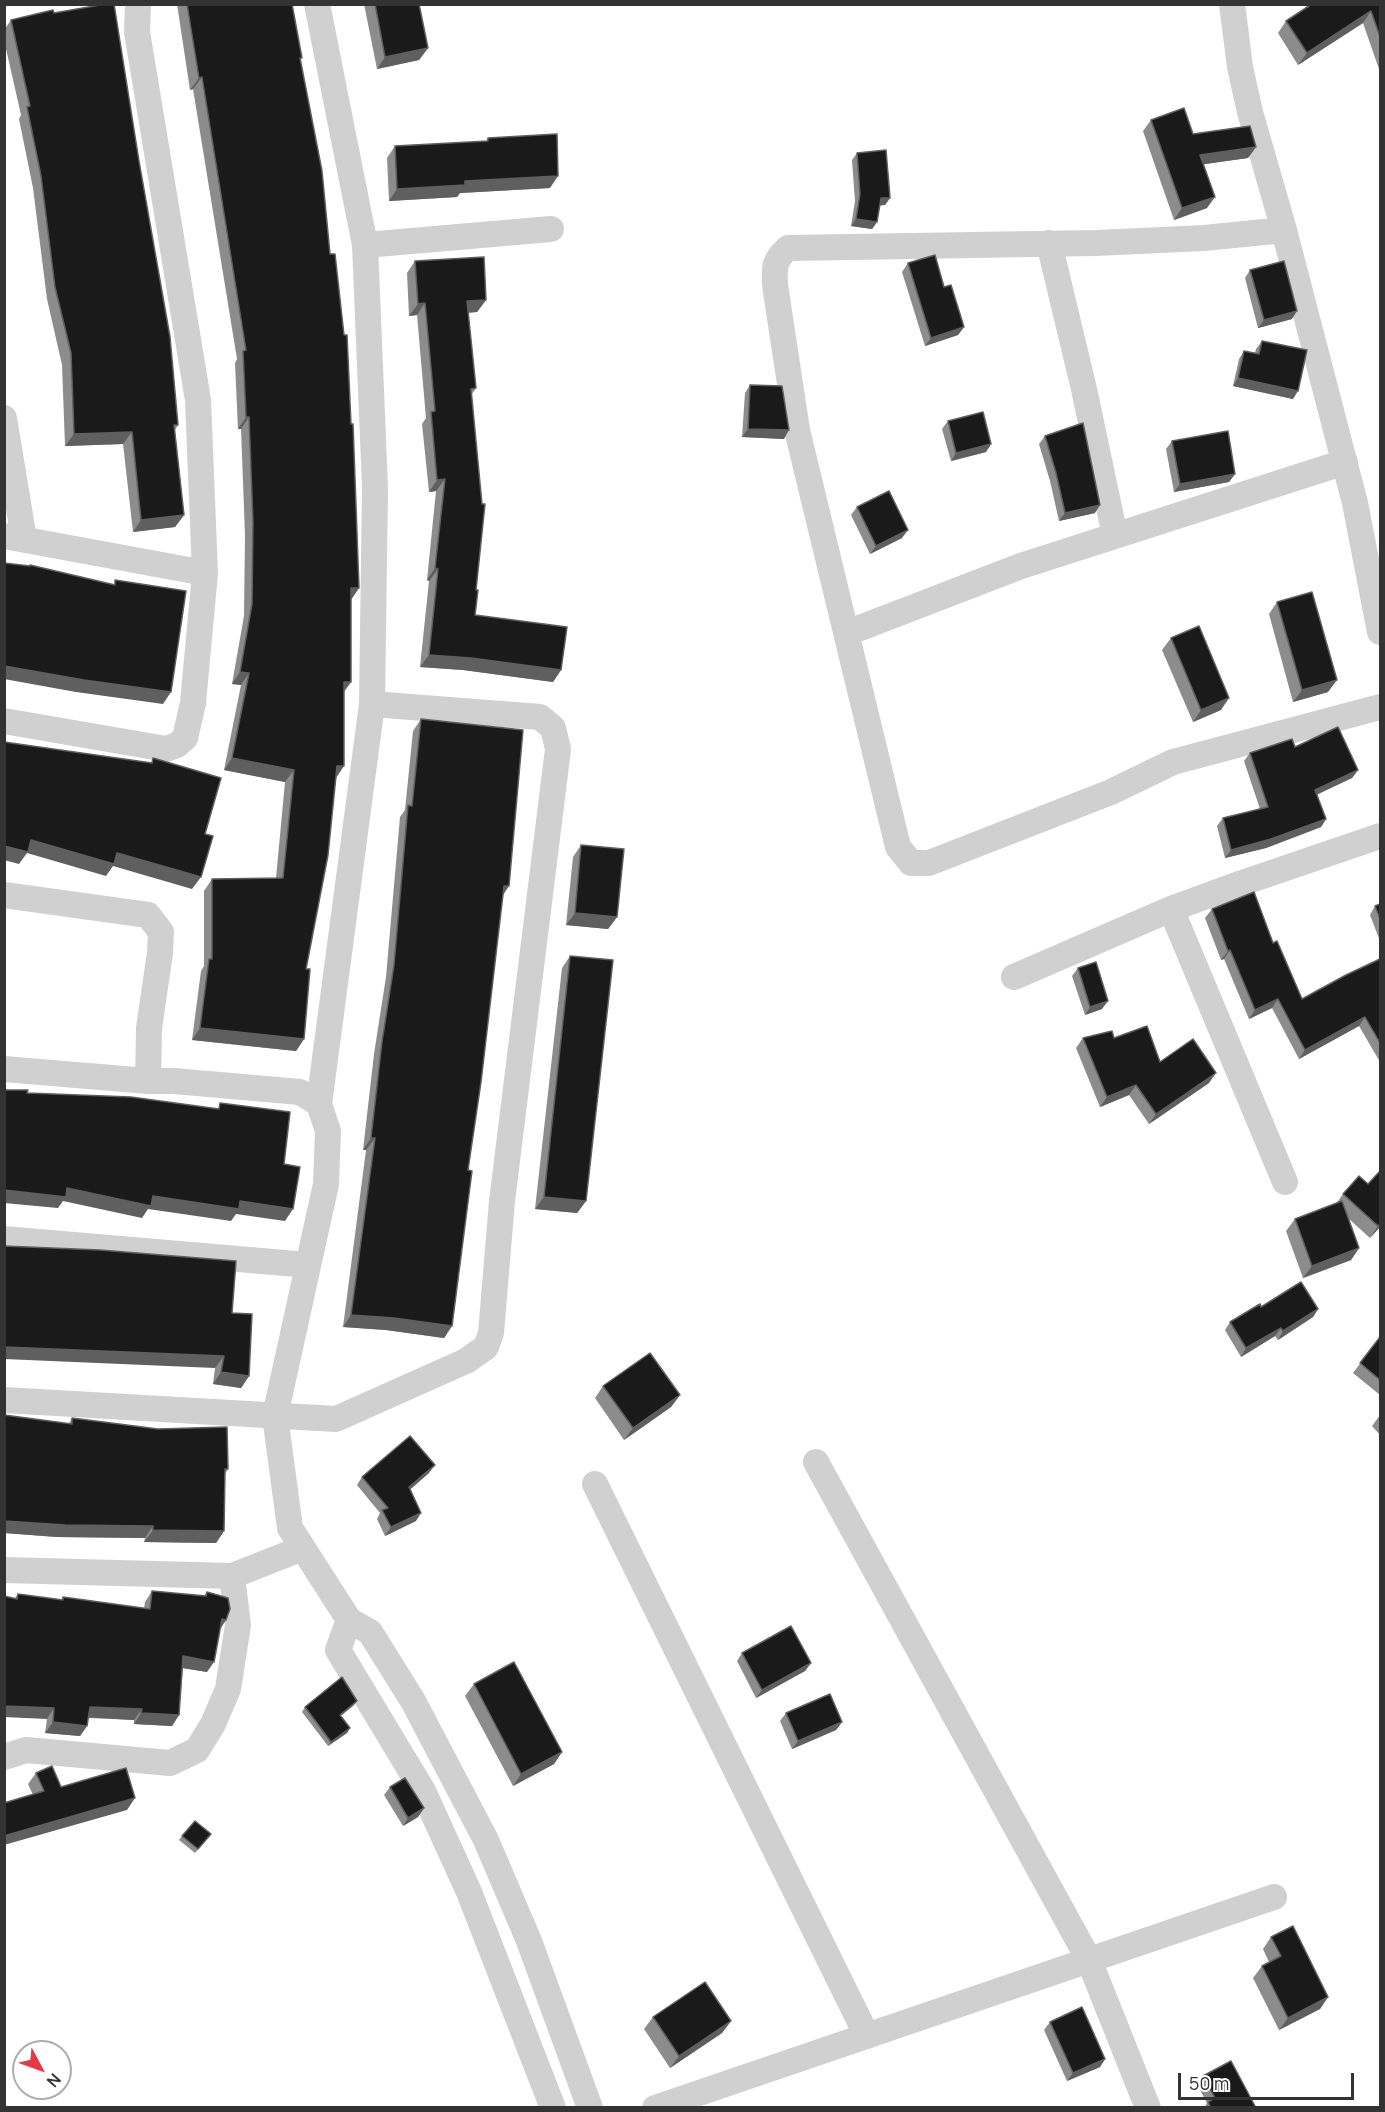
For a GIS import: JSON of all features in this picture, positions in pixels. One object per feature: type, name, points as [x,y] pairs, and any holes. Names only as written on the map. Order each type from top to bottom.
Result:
[{"type":"street","points":[[4,721],[166,749],[177,745],[185,738],[193,703],[205,573],[198,400],[137,32],[138,4]]},
{"type":"street","points":[[317,4],[365,244],[375,487],[372,704],[319,1104],[328,1131],[326,1184],[275,1416],[290,1528],[349,1620],[370,1632],[413,1701],[486,1840],[530,1941],[591,2108]]},
{"type":"street","points":[[1232,4],[1240,67],[1250,112],[1284,230],[1345,462],[1380,632]]},
{"type":"street","points":[[365,244],[551,229]]},
{"type":"street","points":[[1284,230],[1204,238],[788,248],[778,257],[774,269],[797,430],[898,847],[911,863],[929,863],[1051,816],[1111,792],[1173,762],[1380,707]]},
{"type":"street","points":[[1049,243],[1084,389],[1115,536]]},
{"type":"street","points":[[4,418],[14,538],[205,573]]},
{"type":"street","points":[[847,633],[1021,566],[1345,462]]},
{"type":"street","points":[[4,1400],[336,1419],[466,1361],[486,1347],[491,1333],[502,1201],[558,749],[553,728],[540,717],[372,704]]},
{"type":"street","points":[[1014,977],[1172,909],[1380,836]]},
{"type":"street","points":[[4,895],[148,915],[161,932],[149,1028],[148,1081]]},
{"type":"street","points":[[1172,909],[1285,1182]]},
{"type":"street","points":[[4,1069],[300,1092],[319,1104]]},
{"type":"street","points":[[4,1239],[308,1265]]},
{"type":"street","points":[[816,1462],[1089,1960],[1148,2108]]},
{"type":"street","points":[[595,1484],[867,2036]]},
{"type":"street","points":[[4,1570],[232,1576],[303,1548]]},
{"type":"street","points":[[4,1758],[26,1750],[170,1763],[197,1750],[213,1724],[228,1689],[238,1625],[232,1576]]},
{"type":"street","points":[[349,1620],[338,1650],[423,1791],[470,1892],[553,2108]]},
{"type":"street","points":[[470,1892],[504,1882]]},
{"type":"street","points":[[655,2108],[1274,1897]]},
{"type":"building","points":[[114,4],[170,337],[178,425],[174,425],[184,515],[141,520],[132,432],[74,434],[71,353],[55,287],[41,176],[27,107],[30,106],[11,20],[53,10],[54,13]]},
{"type":"building","points":[[187,4],[292,4],[322,171],[330,254],[335,254],[344,335],[347,335],[359,588],[351,588],[351,682],[344,682],[344,766],[337,766],[328,855],[306,969],[310,969],[304,1039],[200,1028],[209,959],[212,959],[212,879],[283,878],[294,770],[232,758],[249,673],[240,672],[252,604],[253,523],[249,417],[246,417],[243,351],[246,350],[202,77],[199,78]]},
{"type":"building","points":[[375,4],[419,4],[428,48],[385,57]]},
{"type":"building","points":[[1312,4],[1380,4],[1380,37],[1371,11],[1307,53],[1286,21]]},
{"type":"building","points":[[1184,108],[1193,134],[1250,126],[1256,147],[1200,155],[1215,197],[1182,208],[1151,120]]},
{"type":"building","points":[[557,134],[558,176],[465,181],[465,185],[397,189],[395,146],[488,141],[488,138]]},
{"type":"building","points":[[886,150],[890,198],[881,198],[877,222],[856,219],[860,194],[857,153]]},
{"type":"building","points":[[935,255],[944,287],[951,285],[964,327],[931,338],[908,263]]},
{"type":"building","points":[[484,257],[486,300],[467,301],[476,388],[471,389],[482,504],[485,504],[475,615],[567,627],[561,670],[429,655],[438,569],[435,568],[445,479],[437,480],[431,412],[435,411],[425,303],[418,304],[415,261]]},
{"type":"building","points":[[1284,261],[1297,311],[1264,320],[1250,270]]},
{"type":"building","points":[[1262,341],[1307,350],[1298,391],[1238,378],[1244,351],[1259,354]]},
{"type":"building","points":[[750,385],[782,386],[789,430],[748,429]]},
{"type":"building","points":[[983,412],[991,444],[956,453],[948,421]]},
{"type":"building","points":[[1083,423],[1100,505],[1065,513],[1045,436]]},
{"type":"building","points":[[1228,431],[1235,474],[1180,484],[1172,441]]},
{"type":"building","points":[[889,491],[908,530],[876,546],[857,507]]},
{"type":"building","points":[[4,563],[30,565],[115,585],[115,580],[186,591],[171,692],[4,666]]},
{"type":"building","points":[[1312,592],[1337,680],[1302,690],[1277,602]]},
{"type":"building","points":[[1199,626],[1229,698],[1201,710],[1171,638]]},
{"type":"building","points":[[421,719],[523,730],[509,886],[504,886],[481,1082],[468,1170],[472,1171],[452,1326],[351,1315],[375,1138],[371,1138],[394,965],[408,805],[412,806]]},
{"type":"building","points":[[1338,727],[1358,770],[1315,790],[1326,819],[1271,839],[1231,850],[1223,818],[1268,807],[1250,753],[1292,739],[1295,747]]},
{"type":"building","points":[[4,742],[152,763],[153,758],[221,778],[205,834],[213,836],[201,877],[117,853],[114,864],[31,840],[28,852],[4,846]]},
{"type":"building","points":[[581,845],[624,849],[617,917],[575,913]]},
{"type":"building","points":[[1254,892],[1273,943],[1277,941],[1302,999],[1380,959],[1380,1043],[1365,1017],[1305,1050],[1278,999],[1255,1010],[1212,909]]},
{"type":"building","points":[[1380,904],[1380,919],[1375,906]]},
{"type":"building","points":[[570,956],[613,960],[586,1201],[544,1197]]},
{"type":"building","points":[[1096,962],[1108,1001],[1090,1007],[1078,968]]},
{"type":"building","points":[[1147,1026],[1160,1062],[1193,1039],[1216,1073],[1156,1114],[1136,1085],[1107,1097],[1083,1038],[1112,1031],[1114,1038]]},
{"type":"building","points":[[4,1090],[131,1097],[219,1109],[220,1103],[290,1112],[284,1164],[300,1167],[293,1209],[240,1201],[239,1209],[153,1196],[151,1206],[67,1188],[66,1197],[4,1190]]},
{"type":"building","points":[[1380,1171],[1380,1224],[1378,1226],[1343,1194],[1359,1176],[1368,1184]]},
{"type":"building","points":[[1342,1201],[1359,1248],[1312,1266],[1295,1219]]},
{"type":"building","points":[[4,1246],[100,1250],[236,1261],[232,1313],[252,1314],[249,1376],[221,1372],[224,1356],[4,1347]]},
{"type":"building","points":[[1301,1282],[1318,1309],[1283,1331],[1281,1328],[1246,1348],[1230,1322],[1260,1304],[1261,1307]]},
{"type":"building","points":[[1380,1337],[1380,1380],[1360,1363]]},
{"type":"building","points":[[650,1353],[680,1395],[633,1428],[603,1386]]},
{"type":"building","points":[[4,1415],[72,1424],[72,1418],[158,1429],[227,1427],[228,1469],[225,1469],[224,1531],[153,1530],[153,1526],[65,1525],[4,1521]]},
{"type":"building","points":[[410,1436],[435,1465],[409,1487],[421,1513],[391,1527],[382,1510],[388,1508],[362,1477]]},
{"type":"building","points":[[152,1591],[206,1596],[207,1592],[228,1598],[230,1609],[226,1620],[222,1619],[214,1662],[183,1656],[179,1715],[141,1713],[142,1709],[90,1707],[87,1726],[53,1722],[54,1708],[4,1706],[4,1596],[17,1599],[18,1594],[63,1600],[63,1597],[150,1609]]},
{"type":"building","points":[[791,1626],[811,1663],[762,1690],[742,1653]]},
{"type":"building","points":[[514,1662],[562,1752],[521,1774],[474,1684]]},
{"type":"building","points":[[342,1677],[357,1701],[340,1715],[350,1728],[331,1742],[305,1707]]},
{"type":"building","points":[[830,1694],[842,1722],[798,1741],[786,1713]]},
{"type":"building","points":[[52,1766],[61,1787],[126,1768],[135,1798],[4,1836],[4,1803],[44,1791],[36,1773]]},
{"type":"building","points":[[405,1778],[424,1808],[408,1818],[390,1787]]},
{"type":"building","points":[[195,1821],[211,1834],[198,1849],[182,1836]]},
{"type":"building","points":[[1293,1926],[1328,1997],[1288,2018],[1262,1966],[1281,1956],[1271,1937]]},
{"type":"building","points":[[705,1982],[731,2021],[679,2056],[653,2017]]},
{"type":"building","points":[[1082,2007],[1105,2059],[1073,2073],[1050,2022]]},
{"type":"building","points":[[1231,2061],[1256,2108],[1211,2108],[1208,2102],[1215,2098],[1203,2076]]}]
